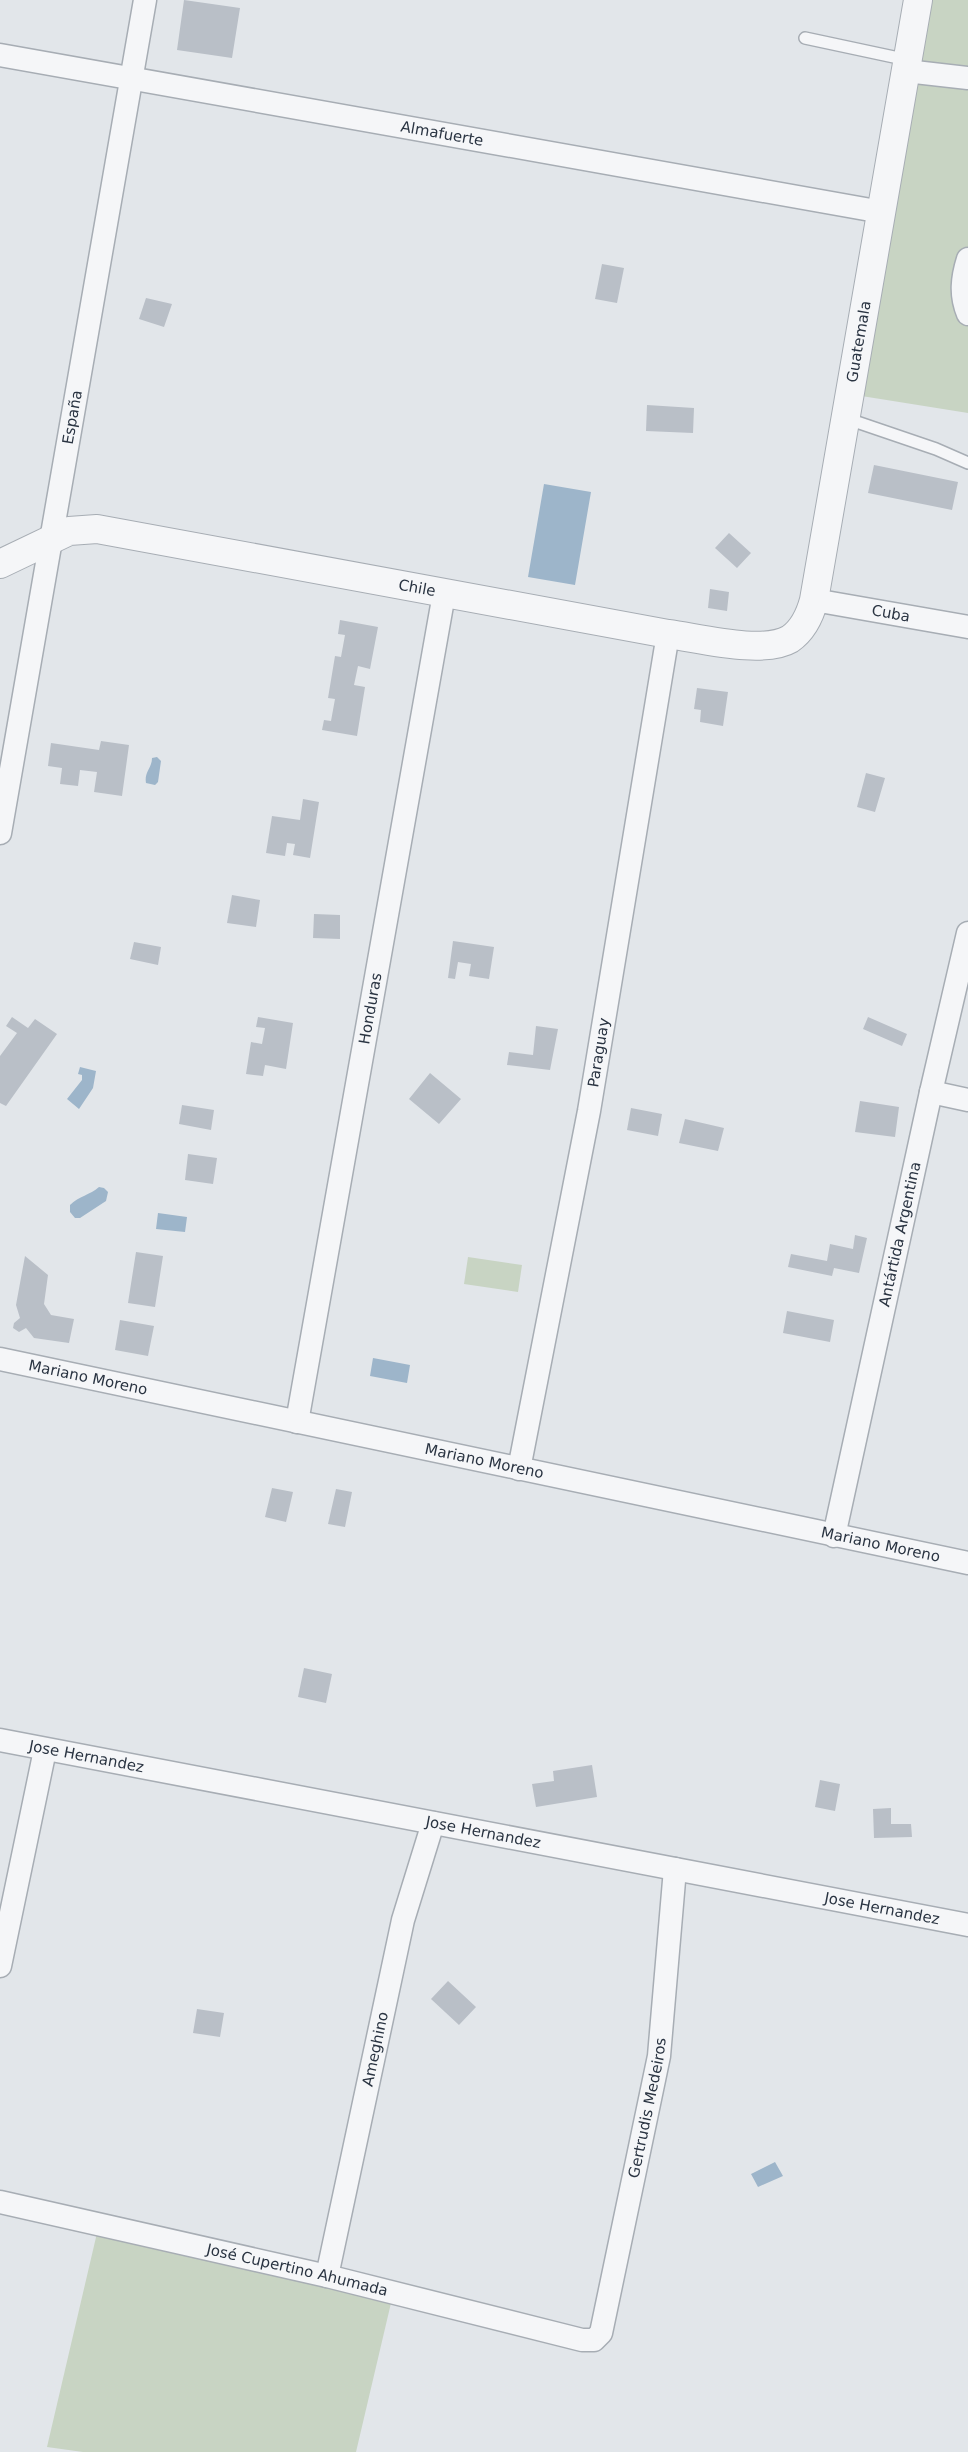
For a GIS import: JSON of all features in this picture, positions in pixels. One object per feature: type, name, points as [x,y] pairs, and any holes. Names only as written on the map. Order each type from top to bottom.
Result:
[{"type":"street","name":"España","points":[[0,833],[144,0]]},
{"type":"street","name":"Guatemala","points":[[752,646],[771,645],[789,640],[804,625],[814,600],[918,0]]},
{"type":"street","name":"Almafuerte","points":[[0,55],[882,212]]},
{"type":"street","points":[[907,65],[968,78]]},
{"type":"street","points":[[968,259],[962,277],[962,301],[968,314]]},
{"type":"street","name":"Chile","points":[[0,564],[69,531],[97,529],[444,594],[668,634],[752,646]]},
{"type":"street","name":"Honduras","points":[[297,1422],[444,594]]},
{"type":"street","name":"Cuba","points":[[814,600],[968,627]]},
{"type":"street","name":"Paraguay","points":[[519,1469],[589,1111],[668,634]]},
{"type":"street","name":"Antártida Argentina","points":[[834,1536],[931,1092],[968,933]]},
{"type":"street","points":[[931,1092],[968,1100]]},
{"type":"street","name":"Mariano Moreno","points":[[0,1359],[968,1563]]},
{"type":"street","name":"Jose Hernandez","points":[[0,1740],[968,1925]]},
{"type":"street","points":[[0,1966],[45,1750]]},
{"type":"street","name":"Ameghino","points":[[327,2276],[403,1920],[433,1823]]},
{"type":"street","name":"Gertrudis Medeiros","points":[[594,2340],[601,2333],[659,2056],[674,1869]]},
{"type":"street","name":"José Cupertino Ahumada","points":[[0,2202],[327,2276],[582,2340],[594,2340]]},
{"type":"lane","points":[[805,38],[907,65]]},
{"type":"lane","points":[[845,418],[936,449],[968,463]]},
{"type":"green space","points":[[918,0],[968,0],[968,413],[849,394]]},
{"type":"green space","points":[[468,1257],[522,1265],[518,1292],[464,1284]]},
{"type":"green space","points":[[97,2233],[391,2303],[356,2452],[83,2452],[47,2447]]},
{"type":"water","points":[[544,484],[591,492],[575,585],[528,577]]},
{"type":"water","points":[[157,757],[161,761],[158,782],[155,785],[146,783],[146,776],[152,758]]},
{"type":"water","points":[[80,1067],[96,1071],[93,1088],[79,1109],[67,1099],[82,1080],[82,1075],[78,1074]]},
{"type":"water","points":[[99,1187],[104,1188],[108,1192],[106,1201],[80,1218],[75,1218],[70,1212],[70,1205]]},
{"type":"water","points":[[158,1213],[187,1217],[185,1232],[156,1229]]},
{"type":"water","points":[[373,1358],[410,1365],[407,1383],[370,1376]]},
{"type":"water","points":[[775,2162],[783,2176],[758,2187],[751,2174]]},
{"type":"building","points":[[184,0],[240,8],[232,58],[177,50]]},
{"type":"building","points":[[602,264],[624,268],[617,303],[595,299]]},
{"type":"building","points":[[146,298],[172,304],[164,327],[139,319]]},
{"type":"building","points":[[647,405],[694,408],[693,433],[646,431]]},
{"type":"building","points":[[874,465],[958,482],[952,510],[868,493]]},
{"type":"building","points":[[729,533],[751,553],[737,568],[715,548]]},
{"type":"building","points":[[710,589],[729,592],[727,611],[708,608]]},
{"type":"building","points":[[340,620],[378,627],[370,669],[358,666],[354,685],[365,687],[357,736],[322,730],[324,720],[331,721],[335,699],[328,698],[335,656],[341,657],[345,635],[338,634]]},
{"type":"building","points":[[697,688],[728,692],[723,726],[700,722],[701,710],[694,709]]},
{"type":"building","points":[[101,741],[129,745],[122,796],[94,792],[97,772],[80,770],[78,786],[60,784],[62,768],[48,766],[51,743],[99,750]]},
{"type":"building","points":[[866,773],[885,778],[875,812],[857,807]]},
{"type":"building","points":[[303,799],[319,802],[310,858],[293,855],[295,844],[287,843],[285,856],[266,853],[272,816],[300,820]]},
{"type":"building","points":[[232,895],[260,900],[256,927],[227,923]]},
{"type":"building","points":[[314,914],[340,915],[340,939],[313,938]]},
{"type":"building","points":[[453,941],[494,947],[489,979],[469,976],[471,964],[458,962],[455,979],[448,978]]},
{"type":"building","points":[[134,942],[161,947],[158,965],[130,959]]},
{"type":"building","points":[[12,1017],[28,1028],[35,1019],[57,1034],[6,1106],[0,1103],[0,1056],[17,1033],[6,1026]]},
{"type":"building","points":[[258,1017],[293,1023],[286,1069],[265,1065],[263,1076],[246,1074],[251,1042],[262,1044],[265,1028],[256,1027]]},
{"type":"building","points":[[868,1017],[907,1034],[902,1046],[863,1029]]},
{"type":"building","points":[[536,1026],[558,1029],[550,1070],[507,1065],[509,1052],[533,1055]]},
{"type":"building","points":[[430,1073],[461,1099],[439,1124],[409,1099]]},
{"type":"building","points":[[860,1101],[899,1107],[895,1137],[855,1132]]},
{"type":"building","points":[[182,1105],[214,1110],[211,1130],[179,1124]]},
{"type":"building","points":[[631,1108],[662,1114],[658,1136],[627,1130]]},
{"type":"building","points":[[685,1119],[724,1128],[718,1151],[679,1143]]},
{"type":"building","points":[[188,1154],[217,1158],[213,1184],[185,1180]]},
{"type":"building","points":[[855,1235],[867,1238],[859,1273],[834,1268],[832,1276],[788,1267],[791,1254],[827,1261],[830,1244],[853,1249]]},
{"type":"building","points":[[136,1252],[163,1256],[155,1307],[128,1303]]},
{"type":"building","points":[[25,1256],[48,1275],[44,1304],[51,1315],[74,1319],[69,1343],[34,1338],[26,1328],[19,1332],[13,1328],[14,1323],[20,1318],[16,1305]]},
{"type":"building","points":[[787,1311],[834,1320],[830,1342],[783,1333]]},
{"type":"building","points":[[120,1320],[154,1326],[148,1356],[115,1350]]},
{"type":"building","points":[[272,1488],[293,1492],[286,1522],[265,1517]]},
{"type":"building","points":[[336,1489],[352,1492],[345,1527],[328,1524]]},
{"type":"building","points":[[304,1668],[332,1674],[326,1703],[298,1697]]},
{"type":"building","points":[[592,1765],[597,1797],[536,1807],[532,1784],[554,1781],[553,1771]]},
{"type":"building","points":[[820,1780],[840,1784],[835,1811],[815,1807]]},
{"type":"building","points":[[891,1808],[891,1824],[911,1824],[912,1837],[874,1838],[873,1809]]},
{"type":"building","points":[[448,1981],[476,2007],[459,2025],[431,1999]]},
{"type":"building","points":[[197,2009],[224,2013],[220,2037],[193,2033]]}]
